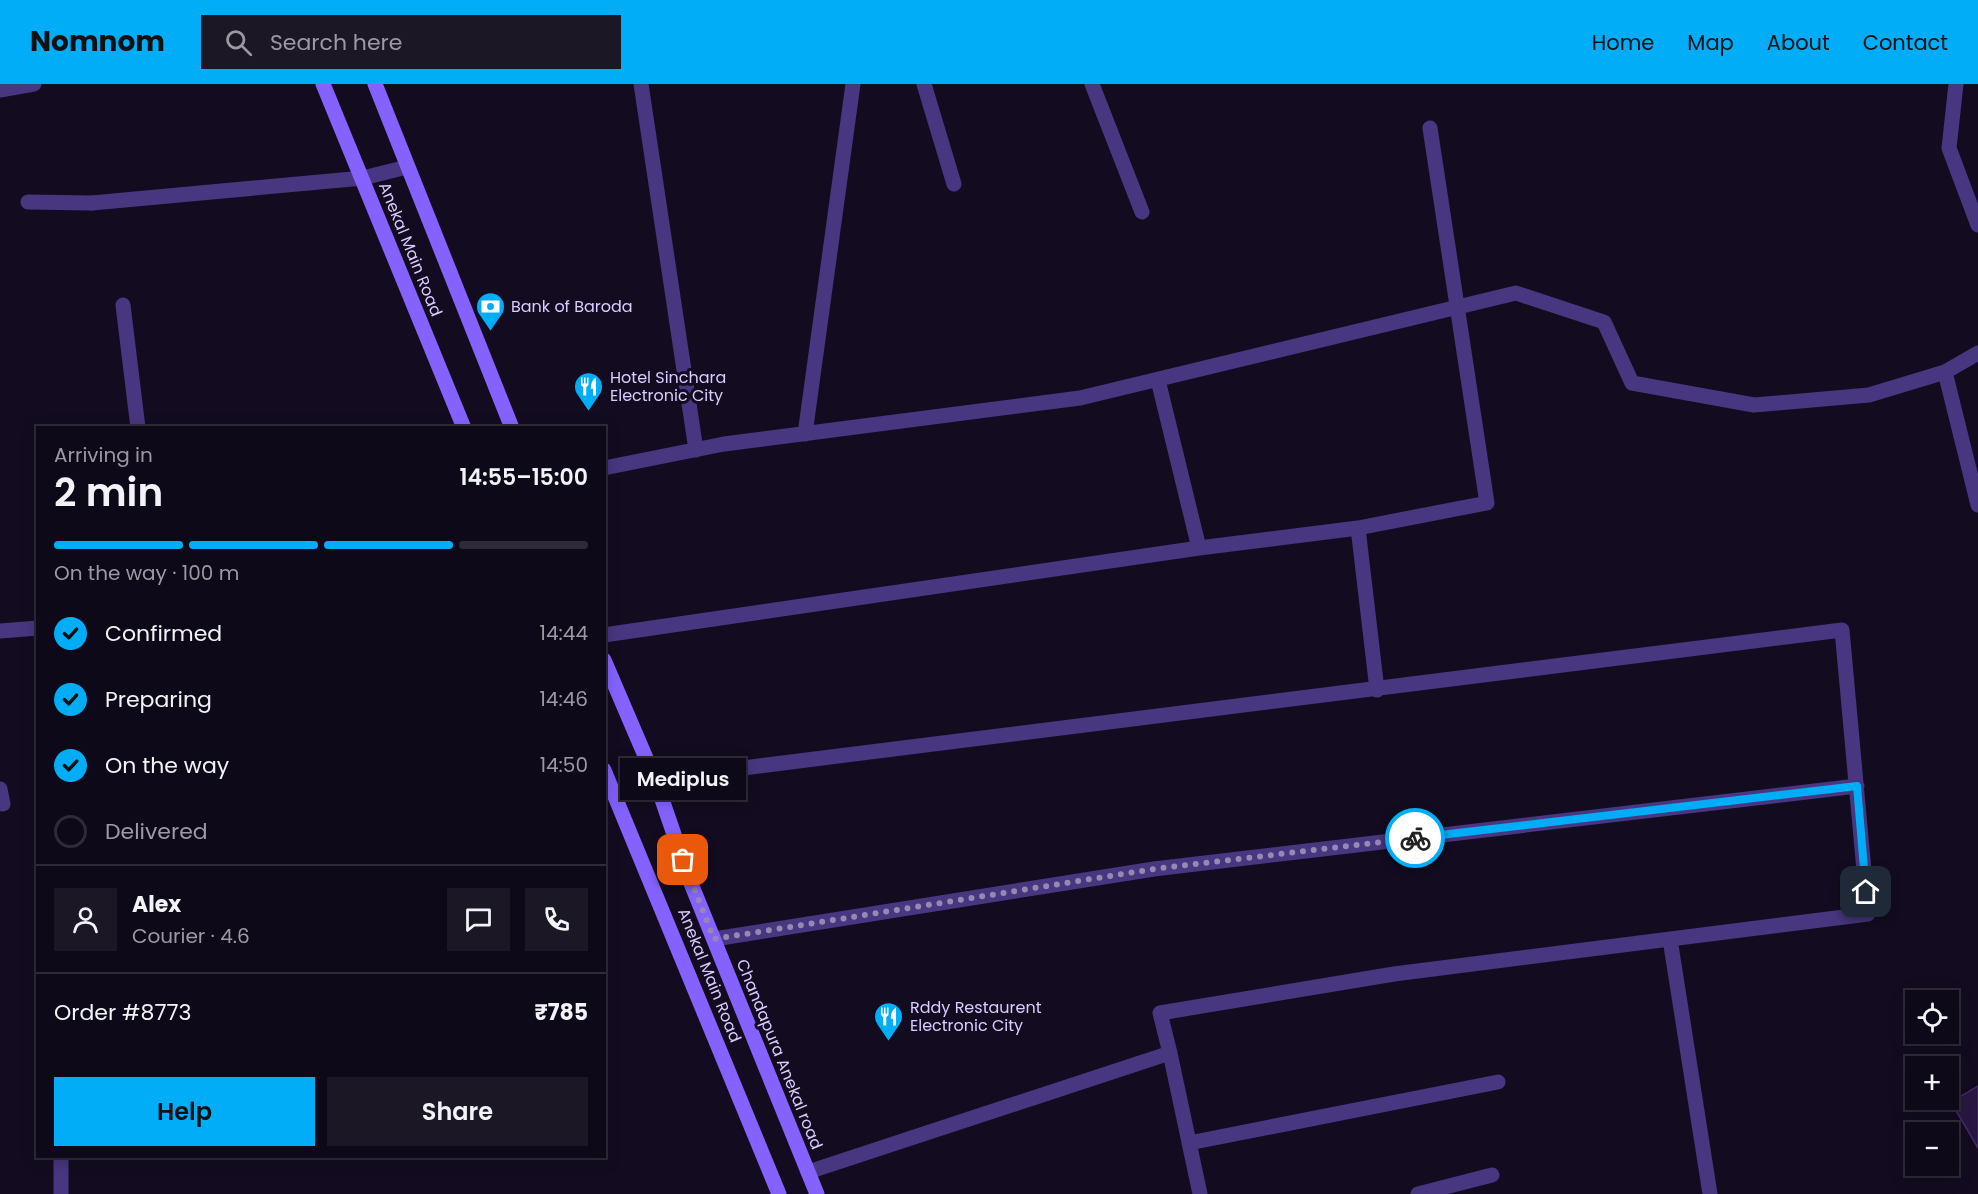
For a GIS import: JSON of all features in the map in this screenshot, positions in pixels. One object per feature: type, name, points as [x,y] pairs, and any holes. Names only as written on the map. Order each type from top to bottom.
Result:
[{"type":"main road","name":"Anekal Main Road","points":[[323,84],[463,426]]},
{"type":"main road","points":[[375,84],[511,426]]},
{"type":"main road","name":"Chandapura Anekal road","points":[[606,665],[655,779],[714,939],[817,1194]]},
{"type":"main road","name":"Anekal Main Road","points":[[606,775],[779,1194]]},
{"type":"street","points":[[0,90],[34,84]]},
{"type":"street","points":[[640,84],[696,450]]},
{"type":"street","points":[[805,434],[853,84]]},
{"type":"street","points":[[924,84],[954,184]]},
{"type":"street","points":[[1092,84],[1142,212]]},
{"type":"street","points":[[1956,84],[1949,147],[1978,225]]},
{"type":"street","points":[[606,635],[1199,548],[1358,528],[1487,503],[1430,128]]},
{"type":"street","points":[[28,202],[92,203],[363,178],[407,167]]},
{"type":"street","points":[[606,468],[696,450],[1080,398],[1516,294],[1604,322],[1632,383],[1754,405],[1869,394],[1945,372],[1978,353]]},
{"type":"street","points":[[123,305],[138,426]]},
{"type":"street","points":[[1945,372],[1978,505]]},
{"type":"street","points":[[1158,380],[1199,548]]},
{"type":"street","points":[[1358,528],[1377,690]]},
{"type":"street","points":[[0,631],[36,628]]},
{"type":"street","points":[[655,779],[1842,630],[1868,914],[1394,974],[1160,1013],[1200,1194]]},
{"type":"street","points":[[714,939],[1154,869],[1857,786]]},
{"type":"street","points":[[1670,939],[1710,1194]]},
{"type":"street","points":[[808,1172],[1170,1053]]},
{"type":"street","points":[[1189,1143],[1498,1082]]},
{"type":"street","points":[[61,1158],[61,1194]]},
{"type":"street","points":[[1418,1194],[1492,1175]]},
{"type":"building","points":[[1978,1086],[1978,1148],[1956,1110],[1959,1110],[1959,1097]]},
{"type":"way so far","points":[[683,860],[714,939],[1154,869],[1415,838]]},
{"type":"place","name":"Bank of Baroda","points":[[490,332]]},
{"type":"place","name":"Hotel Sinchara Electronic City","points":[[589,412]]},
{"type":"place","name":"Mediplus","points":[[683,860]]},
{"type":"place","name":"Rddy Restaurent Electronic City","points":[[889,1042]]},
{"type":"route","points":[[1415,838],[1857,786],[1866,892]]}]
